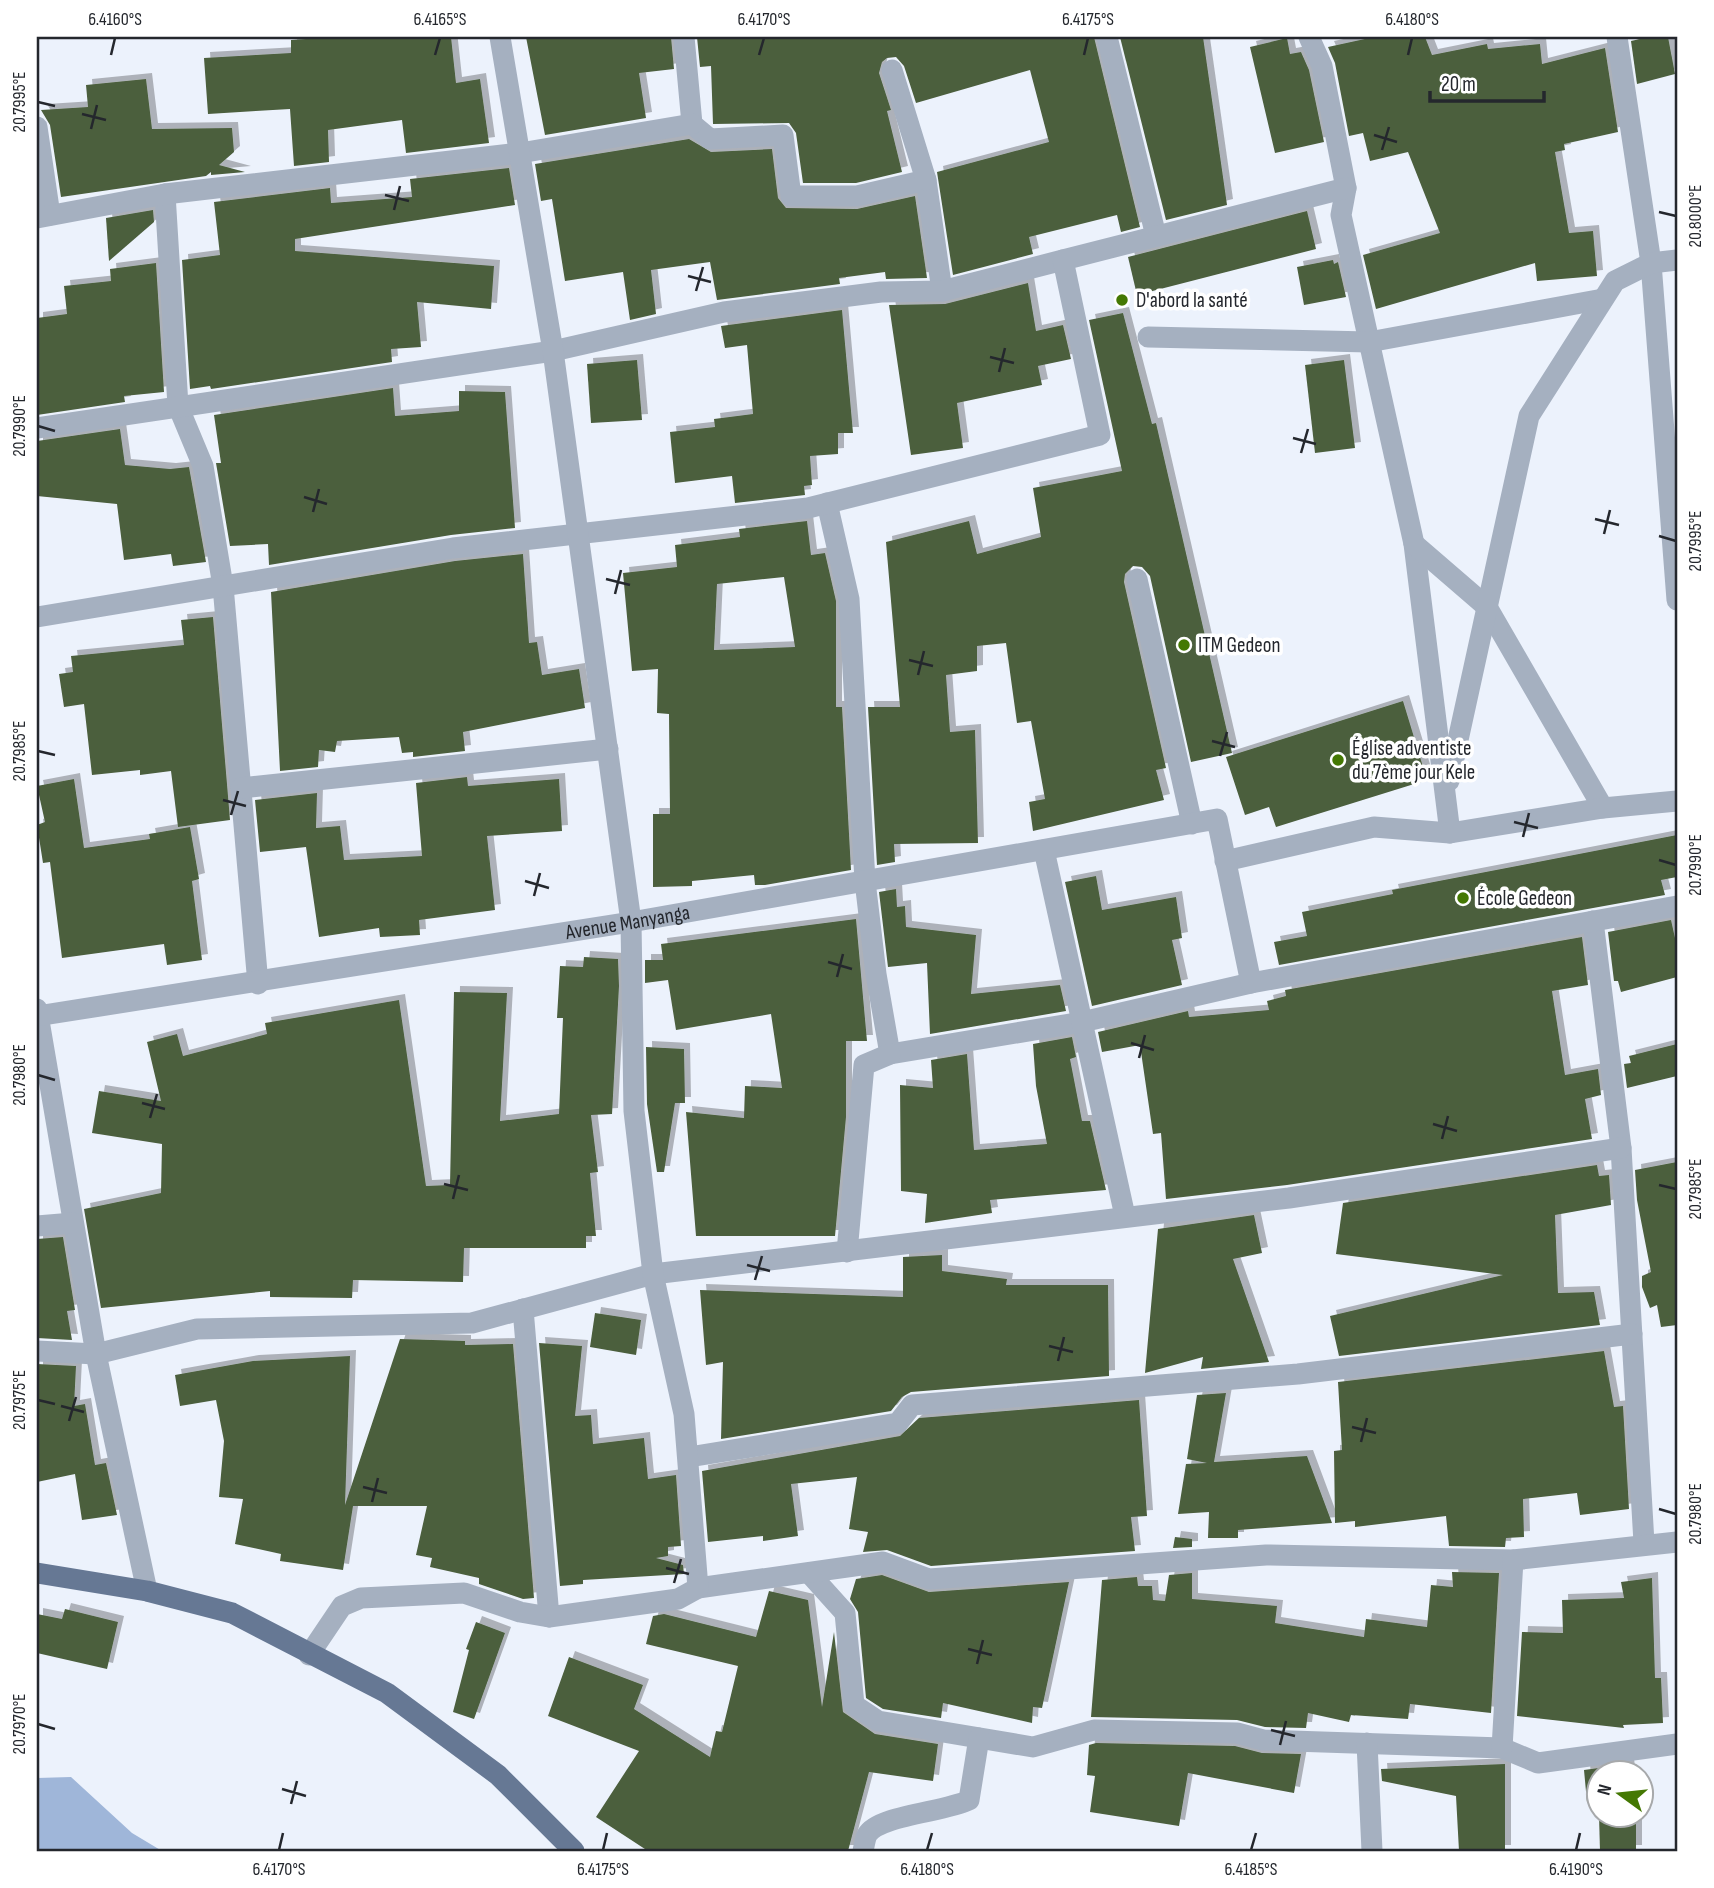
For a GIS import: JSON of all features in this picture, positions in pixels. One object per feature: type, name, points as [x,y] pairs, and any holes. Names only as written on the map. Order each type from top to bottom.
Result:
[{"type":"main road","points":[[37,1573],[147,1591],[232,1613],[387,1693],[487,1766],[574,1851]]},
{"type":"street","points":[[499,37],[553,351],[631,922],[634,1111],[653,1274],[684,1414],[698,1588]]},
{"type":"street","points":[[684,37],[692,124],[710,139],[783,135],[791,197],[857,196],[926,180]]},
{"type":"street","points":[[1107,37],[1156,236]]},
{"type":"street","points":[[1309,37],[1322,66],[1346,188],[1341,215],[1414,544],[1450,833]]},
{"type":"street","points":[[1617,37],[1651,263],[1677,600]]},
{"type":"street","points":[[892,70],[926,180],[942,291]]},
{"type":"street","points":[[37,127],[44,216],[165,194],[520,153],[692,124]]},
{"type":"street","points":[[37,428],[553,351],[724,312],[881,292],[942,291],[1346,188]]},
{"type":"street","points":[[165,194],[178,406],[203,466],[223,586],[258,984]]},
{"type":"street","points":[[37,617],[453,548],[579,536],[808,508],[1100,435],[1063,260]]},
{"type":"street","points":[[1445,798],[1529,416],[1615,281],[1651,263],[1677,260]]},
{"type":"street","points":[[1148,337],[1369,342],[1603,299]]},
{"type":"street","points":[[827,503],[849,599],[865,881],[876,974],[890,1054]]},
{"type":"street","points":[[1414,544],[1487,607],[1603,808]]},
{"type":"street","points":[[1137,579],[1192,824]]},
{"type":"street","points":[[241,788],[608,749]]},
{"type":"street","points":[[1251,983],[1225,861],[1374,827],[1450,833],[1603,808],[1677,801]]},
{"type":"street","name":"Avenue Manyanga","points":[[37,1014],[258,984],[631,922],[1217,819],[1225,861]]},
{"type":"street","points":[[1044,850],[1125,1216]]},
{"type":"street","points":[[847,1252],[864,1065],[890,1054],[1082,1022],[1251,983],[1677,906]]},
{"type":"street","points":[[1593,921],[1621,1148],[1644,1543]]},
{"type":"street","points":[[37,1014],[96,1354],[147,1591]]},
{"type":"street","points":[[37,1351],[96,1354],[197,1329],[471,1323],[653,1274],[1289,1198],[1621,1148]]},
{"type":"street","points":[[37,1226],[73,1223]]},
{"type":"street","points":[[523,1309],[549,1617]]},
{"type":"street","points":[[689,1457],[898,1423],[912,1405],[1298,1374],[1632,1334]]},
{"type":"street","points":[[309,1654],[342,1606],[361,1598],[464,1593],[520,1612],[549,1617],[678,1599],[698,1588],[883,1562],[929,1579],[1266,1555],[1513,1560],[1644,1543],[1677,1542]]},
{"type":"street","points":[[1502,1748],[1513,1560]]},
{"type":"street","points":[[809,1573],[845,1613],[854,1705],[878,1721],[1033,1747],[1094,1730],[1237,1733],[1263,1740],[1502,1748],[1538,1762],[1677,1744]]},
{"type":"street","points":[[863,1851],[867,1834],[882,1822],[954,1808],[969,1800],[979,1738]]},
{"type":"street","points":[[1367,1743],[1372,1851]]},
{"type":"water","points":[[71,1777],[132,1833],[162,1851],[37,1851],[37,1778]]},
{"type":"building","points":[[336,37],[451,37],[456,83],[480,79],[489,143],[406,153],[402,120],[328,130],[329,162],[294,166],[290,109],[208,114],[204,58],[291,53],[291,40]]},
{"type":"building","points":[[526,37],[671,37],[674,69],[639,73],[646,118],[545,135]]},
{"type":"building","points":[[697,37],[1094,37],[1140,227],[1121,232],[1117,215],[1029,237],[1033,254],[953,275],[937,172],[1049,142],[1030,70],[916,103],[904,66],[896,57],[887,58],[882,62],[879,73],[891,110],[887,111],[902,172],[856,183],[803,183],[796,133],[789,123],[713,124],[711,66],[700,67]]},
{"type":"building","points":[[1120,37],[1203,37],[1227,205],[1166,220]]},
{"type":"building","points":[[1374,37],[1425,37],[1432,55],[1487,44],[1488,49],[1540,44],[1542,64],[1605,48],[1618,132],[1564,144],[1565,150],[1555,152],[1569,233],[1593,231],[1597,276],[1537,281],[1535,263],[1376,309],[1363,255],[1440,233],[1408,152],[1370,161],[1363,133],[1349,136],[1335,63],[1328,47]]},
{"type":"building","points":[[1668,37],[1675,74],[1637,84],[1631,41]]},
{"type":"building","points":[[1287,38],[1290,54],[1301,52],[1309,70],[1324,142],[1275,153],[1250,47]]},
{"type":"building","points":[[146,79],[152,129],[232,128],[234,152],[219,165],[245,172],[211,175],[211,172],[206,176],[61,197],[50,125],[41,110],[88,107],[86,85]]},
{"type":"building","points":[[689,139],[711,152],[772,149],[778,198],[786,208],[857,209],[915,196],[927,278],[886,279],[885,272],[839,278],[840,284],[717,300],[710,262],[651,270],[656,314],[630,320],[623,272],[565,281],[552,199],[541,201],[535,164]]},
{"type":"building","points":[[509,168],[515,205],[295,239],[295,251],[494,266],[491,309],[417,302],[421,347],[391,349],[392,362],[211,389],[210,386],[190,389],[182,260],[220,255],[214,202],[330,188],[331,203],[412,197],[410,179]]},
{"type":"building","points":[[153,210],[154,222],[109,261],[106,218]]},
{"type":"building","points":[[1307,211],[1316,249],[1137,295],[1128,257]]},
{"type":"building","points":[[1333,260],[1334,264],[1338,262],[1346,297],[1304,305],[1297,267]]},
{"type":"building","points":[[156,263],[164,392],[124,396],[125,402],[37,415],[37,318],[67,314],[64,286],[111,281],[110,269]]},
{"type":"building","points":[[1028,283],[1036,331],[1063,325],[1071,359],[1038,366],[1042,385],[957,403],[963,448],[911,455],[889,305],[945,304]]},
{"type":"building","points":[[842,310],[853,433],[838,433],[838,454],[810,456],[812,485],[804,486],[805,495],[735,503],[732,476],[675,483],[670,432],[715,427],[714,419],[753,414],[747,345],[725,348],[721,326]]},
{"type":"building","points":[[1123,313],[1152,424],[1156,423],[1232,753],[1191,762],[1150,576],[1142,567],[1133,566],[1125,574],[1124,582],[1166,768],[1156,770],[1164,800],[1033,831],[1029,802],[1045,799],[1031,721],[1017,723],[1006,643],[977,646],[977,671],[946,675],[950,732],[975,730],[978,843],[894,844],[895,862],[877,865],[868,707],[900,707],[886,542],[969,521],[977,554],[1041,537],[1033,488],[1122,471],[1089,320]]},
{"type":"building","points":[[637,360],[642,420],[591,423],[587,364]]},
{"type":"building","points":[[1344,360],[1355,448],[1315,453],[1305,365]]},
{"type":"building","points":[[393,388],[395,416],[459,411],[459,391],[505,392],[515,528],[451,535],[269,565],[268,544],[230,546],[216,463],[221,463],[214,415]]},
{"type":"building","points":[[120,429],[125,465],[170,469],[189,467],[206,562],[173,566],[171,554],[124,560],[117,504],[37,496],[37,441]]},
{"type":"building","points":[[807,521],[811,555],[825,553],[836,601],[836,707],[842,707],[851,870],[765,885],[755,885],[754,875],[692,881],[692,886],[653,887],[653,814],[670,814],[669,714],[657,713],[658,669],[632,671],[623,573],[677,567],[675,545],[740,537],[739,529]],"holes":[[[784,577],[795,647],[714,650],[717,584]]]},
{"type":"building","points":[[523,554],[529,643],[537,642],[542,675],[579,669],[585,708],[463,732],[465,751],[413,757],[413,752],[402,753],[399,737],[337,741],[335,752],[319,750],[318,767],[280,771],[271,592],[455,561]]},
{"type":"building","points":[[213,617],[230,820],[178,827],[171,771],[140,775],[140,770],[92,775],[84,704],[64,707],[59,674],[73,672],[71,656],[184,645],[181,620]]},
{"type":"building","name":"Église adventiste du 7ème jour Kele","points":[[1403,701],[1427,780],[1276,827],[1269,807],[1245,815],[1226,757]]},
{"type":"building","points":[[467,777],[468,786],[559,779],[562,831],[487,836],[495,910],[419,920],[420,935],[380,937],[379,928],[319,937],[306,847],[260,852],[255,800],[317,793],[316,828],[340,826],[344,860],[422,856],[416,783]]},
{"type":"building","points":[[74,779],[84,848],[150,839],[149,834],[190,827],[199,879],[192,881],[202,960],[167,965],[164,944],[62,958],[50,862],[43,863],[37,825],[45,822],[37,786]]},
{"type":"building","points":[[1677,835],[1677,877],[1661,880],[1665,895],[1279,965],[1274,942],[1307,936],[1302,912],[1393,894],[1392,890]]},
{"type":"building","points":[[1096,876],[1102,910],[1176,897],[1182,938],[1172,940],[1182,985],[1092,1006],[1065,882]]},
{"type":"building","points":[[896,889],[897,907],[905,906],[906,927],[976,935],[971,994],[1060,985],[1066,1011],[930,1034],[927,963],[888,967],[879,892]]},
{"type":"building","points":[[856,919],[867,1041],[846,1041],[846,1117],[835,1236],[696,1236],[686,1112],[744,1118],[745,1086],[782,1088],[771,1014],[676,1030],[668,980],[645,983],[645,960],[663,960],[661,944]]},
{"type":"building","points":[[1671,920],[1677,947],[1677,977],[1621,992],[1618,981],[1614,981],[1608,932]]},
{"type":"building","points":[[1582,937],[1588,985],[1552,991],[1565,1075],[1598,1069],[1601,1095],[1585,1099],[1592,1139],[1287,1185],[1166,1199],[1161,1133],[1153,1134],[1140,1045],[1102,1052],[1098,1032],[1188,1011],[1189,1017],[1269,1010],[1267,1001],[1286,996],[1285,990]]},
{"type":"building","points":[[584,957],[618,959],[619,986],[612,1114],[591,1115],[598,1172],[590,1173],[596,1236],[586,1236],[586,1248],[464,1248],[463,1282],[353,1280],[352,1298],[270,1297],[270,1291],[101,1308],[84,1209],[161,1193],[162,1144],[92,1133],[99,1091],[161,1101],[147,1042],[177,1034],[183,1056],[267,1034],[265,1023],[399,1000],[426,1186],[450,1185],[454,992],[507,993],[500,1121],[559,1114],[563,1018],[557,1018],[560,966],[583,967]]},
{"type":"building","points":[[1072,1037],[1076,1057],[1070,1059],[1082,1121],[1090,1121],[1106,1190],[990,1200],[992,1213],[925,1223],[927,1194],[901,1191],[900,1085],[933,1088],[931,1060],[967,1054],[974,1150],[1047,1144],[1036,1086],[1033,1044]]},
{"type":"building","points":[[1677,1044],[1677,1076],[1627,1088],[1624,1064],[1631,1063],[1629,1056]]},
{"type":"building","points":[[646,1047],[684,1049],[685,1103],[675,1103],[664,1172],[657,1172],[647,1104]]},
{"type":"building","points":[[1677,1162],[1677,1325],[1661,1327],[1657,1305],[1650,1308],[1642,1287],[1642,1276],[1651,1272],[1637,1200],[1635,1170]]},
{"type":"building","points":[[1597,1165],[1599,1176],[1609,1175],[1611,1205],[1555,1215],[1558,1293],[1594,1292],[1600,1325],[1339,1356],[1330,1316],[1503,1275],[1336,1254],[1343,1203]]},
{"type":"building","points":[[1254,1215],[1262,1253],[1233,1259],[1269,1362],[1201,1369],[1203,1357],[1145,1373],[1158,1229]]},
{"type":"building","points":[[63,1237],[75,1310],[67,1311],[72,1340],[37,1338],[37,1239]]},
{"type":"building","points":[[942,1255],[942,1271],[1007,1279],[1006,1285],[1108,1285],[1109,1376],[911,1392],[902,1397],[891,1411],[721,1439],[723,1362],[706,1365],[700,1290],[903,1297],[903,1257]]},
{"type":"building","points":[[595,1313],[641,1320],[636,1355],[590,1347]]},
{"type":"building","points":[[400,1339],[465,1341],[465,1345],[513,1344],[534,1598],[523,1599],[479,1584],[479,1578],[430,1567],[432,1558],[416,1555],[427,1506],[353,1506],[343,1570],[280,1561],[281,1554],[235,1544],[243,1499],[219,1497],[224,1441],[216,1400],[180,1406],[175,1375],[253,1361],[350,1356],[345,1505]]},
{"type":"building","points":[[539,1343],[582,1346],[575,1416],[591,1415],[593,1444],[644,1438],[648,1479],[676,1475],[681,1546],[668,1547],[668,1556],[656,1558],[683,1565],[684,1574],[583,1580],[583,1584],[560,1586]]},
{"type":"building","points":[[1604,1351],[1614,1407],[1623,1406],[1629,1509],[1580,1515],[1577,1493],[1523,1499],[1524,1537],[1506,1538],[1505,1547],[1449,1546],[1446,1516],[1355,1527],[1355,1521],[1335,1523],[1334,1451],[1342,1450],[1338,1382]]},
{"type":"building","points":[[37,1364],[76,1366],[74,1406],[85,1404],[95,1465],[106,1463],[117,1515],[82,1520],[75,1474],[37,1482]]},
{"type":"building","points":[[1226,1393],[1214,1462],[1307,1456],[1332,1523],[1238,1530],[1238,1538],[1208,1538],[1209,1512],[1178,1514],[1186,1464],[1207,1463],[1187,1459],[1197,1395]]},
{"type":"building","points":[[1139,1400],[1147,1516],[1131,1517],[1135,1551],[931,1566],[887,1550],[863,1552],[868,1532],[849,1529],[857,1477],[791,1484],[798,1536],[763,1541],[763,1536],[708,1542],[702,1471],[900,1436],[919,1418]]},
{"type":"building","points":[[1175,1537],[1192,1539],[1192,1547],[1173,1548]]},
{"type":"building","points":[[1452,1572],[1499,1573],[1491,1713],[1410,1704],[1408,1719],[1351,1715],[1349,1722],[1308,1713],[1306,1728],[1265,1727],[1237,1720],[1091,1717],[1102,1580],[1137,1577],[1138,1586],[1152,1586],[1153,1600],[1165,1601],[1169,1575],[1192,1573],[1192,1599],[1277,1606],[1275,1623],[1364,1637],[1366,1619],[1427,1627],[1431,1585],[1453,1587]]},
{"type":"building","points":[[882,1575],[929,1592],[1069,1582],[1042,1708],[1033,1707],[1032,1723],[943,1703],[941,1718],[883,1709],[866,1698],[858,1612],[850,1599],[856,1579]]},
{"type":"building","points":[[1652,1578],[1655,1678],[1661,1678],[1663,1723],[1623,1725],[1624,1728],[1517,1716],[1522,1632],[1563,1633],[1562,1600],[1624,1598],[1621,1582]]},
{"type":"building","points":[[769,1591],[808,1600],[822,1707],[834,1632],[843,1712],[875,1734],[938,1744],[933,1781],[869,1772],[848,1851],[648,1851],[596,1817],[639,1751],[548,1716],[569,1657],[643,1685],[634,1709],[710,1757],[716,1731],[722,1732],[738,1666],[646,1644],[653,1616],[664,1614],[756,1637]]},
{"type":"building","points":[[65,1609],[118,1622],[107,1669],[37,1653],[37,1614],[62,1619]]},
{"type":"building","points":[[476,1622],[505,1633],[474,1719],[453,1712],[469,1650],[466,1649]]},
{"type":"building","points":[[1089,1745],[1235,1746],[1262,1753],[1301,1754],[1294,1793],[1188,1773],[1179,1826],[1090,1812],[1095,1776],[1087,1775]]},
{"type":"building","points":[[1505,1764],[1505,1851],[1459,1851],[1456,1796],[1382,1781],[1381,1769]]},
{"type":"building","points":[[1599,1828],[1636,1828],[1636,1851],[1600,1851]]},
{"type":"place","name":"D'abord la santé","points":[[1122,300]]},
{"type":"place","name":"ITM Gedeon","points":[[1184,645]]},
{"type":"place","name":"Église adventiste du 7ème jour Kele","points":[[1338,760]]},
{"type":"place","name":"École Gedeon","points":[[1463,898]]}]
